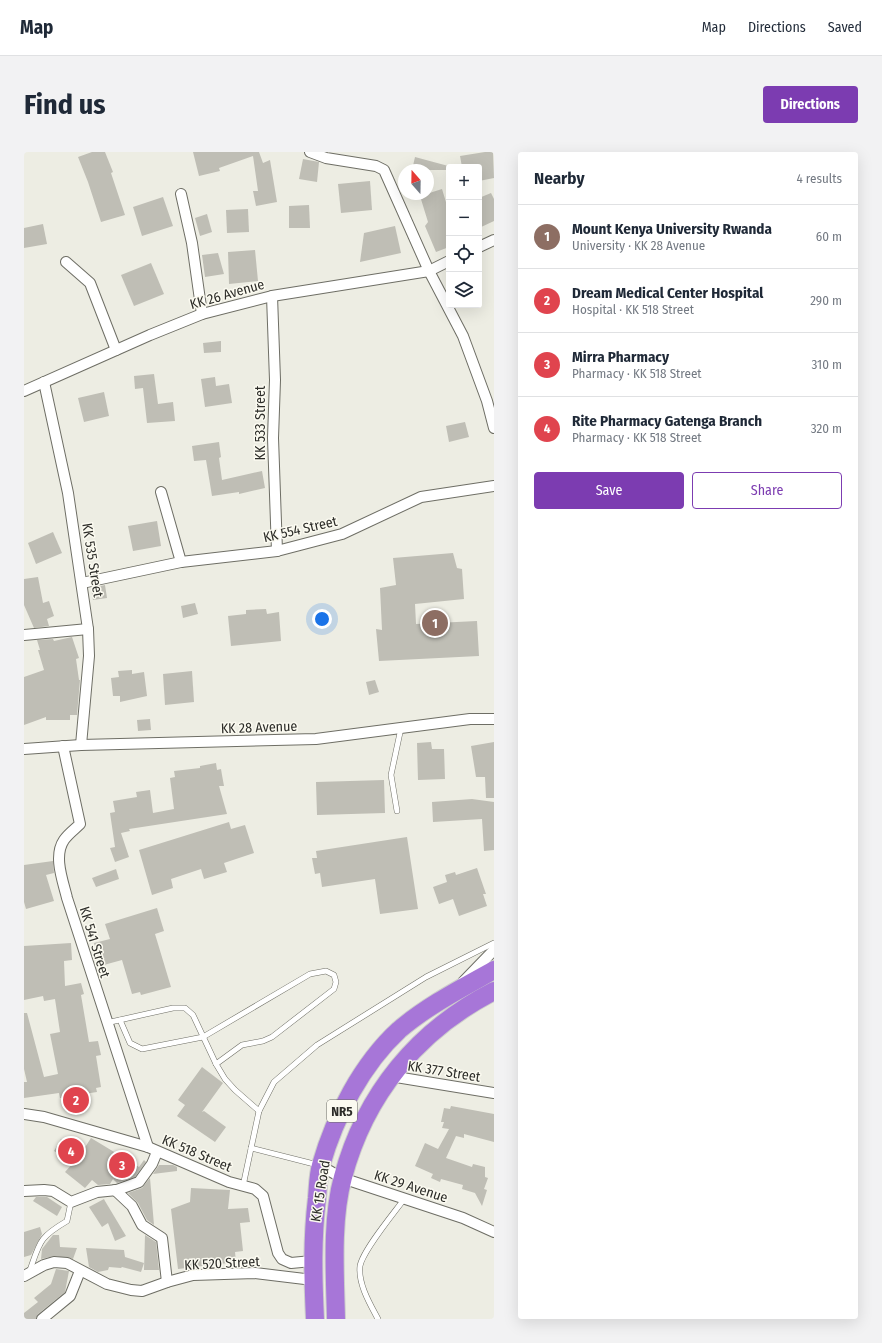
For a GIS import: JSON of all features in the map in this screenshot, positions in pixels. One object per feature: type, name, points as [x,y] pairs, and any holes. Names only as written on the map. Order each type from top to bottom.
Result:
[{"type":"highway","name":"KK 15 Road","points":[[315,1319],[312,1261],[321,1166],[338,1121],[358,1079],[380,1050],[400,1030],[450,996],[494,970]]},
{"type":"highway","name":"KK 15 Road","points":[[336,1319],[335,1241],[342,1178],[358,1132],[390,1076],[416,1047],[447,1020],[494,991]]},
{"type":"street","points":[[310,152],[326,158],[376,166],[384,170],[429,271],[463,336],[487,401],[494,428]]},
{"type":"street","points":[[181,194],[192,243],[202,314]]},
{"type":"street","points":[[482,246],[494,240]]},
{"type":"street","points":[[66,262],[90,283],[116,350]]},
{"type":"street","name":"KK 26 Avenue","points":[[24,392],[116,350],[202,314],[272,296],[429,271],[446,262]]},
{"type":"street","name":"KK 533 Street","points":[[272,296],[274,380],[273,438],[277,551]]},
{"type":"street","name":"KK 535 Street","points":[[44,382],[68,493],[88,629],[89,656],[81,745]]},
{"type":"street","name":"KK 554 Street","points":[[82,583],[181,562],[277,551],[342,534],[421,497],[494,486]]},
{"type":"street","points":[[161,492],[181,562]]},
{"type":"street","points":[[24,635],[88,629]]},
{"type":"street","name":"KK 28 Avenue","points":[[24,749],[81,745],[316,739],[470,719],[494,719]]},
{"type":"street","name":"KK 541 Street","points":[[62,746],[80,824],[64,840],[59,856],[67,898],[106,1023],[153,1150]]},
{"type":"street","points":[[450,996],[494,950]]},
{"type":"street","name":"KK 377 Street","points":[[390,1076],[494,1093]]},
{"type":"street","name":"KK 518 Street","points":[[24,1114],[44,1117],[153,1150],[243,1187],[255,1189],[263,1196],[278,1253],[282,1259],[291,1263],[312,1261]]},
{"type":"street","points":[[24,1191],[53,1191],[71,1202],[97,1192],[116,1190],[139,1182],[152,1164],[153,1150]]},
{"type":"street","name":"KK 29 Avenue","points":[[321,1166],[342,1178],[463,1218],[494,1232]]},
{"type":"street","points":[[116,1190],[132,1206],[142,1225],[162,1238],[166,1282]]},
{"type":"street","name":"KK 520 Street","points":[[26,1275],[44,1265],[54,1262],[67,1263],[108,1284],[131,1290],[142,1291],[166,1282],[193,1275],[255,1273],[313,1280]]},
{"type":"street","points":[[42,1319],[70,1296],[80,1271]]},
{"type":"lane","points":[[397,812],[391,775],[401,728]]},
{"type":"lane","points":[[243,1187],[259,1111],[274,1082],[317,1045],[426,976],[494,943]]},
{"type":"lane","points":[[120,1020],[130,1043],[142,1049],[203,1037],[310,974],[326,971],[334,975],[336,982],[334,989],[272,1037],[242,1045],[216,1064]]},
{"type":"lane","points":[[106,1023],[173,1008],[185,1008],[193,1015],[216,1064],[235,1090],[259,1111]]},
{"type":"lane","points":[[251,1148],[321,1166]]},
{"type":"lane","points":[[378,1319],[364,1291],[360,1266],[368,1249],[405,1198]]},
{"type":"lane","points":[[26,1275],[40,1242],[48,1232],[68,1222],[71,1202]]},
{"type":"building","points":[[92,152],[105,152],[113,172],[111,173],[125,215],[101,222],[78,157]]},
{"type":"building","points":[[193,152],[259,152],[263,163],[270,160],[277,202],[256,206],[253,191],[258,191],[253,156],[219,168],[220,171],[199,176]]},
{"type":"building","points":[[493,152],[494,178],[482,180],[482,164],[461,164],[460,156]]},
{"type":"building","points":[[415,157],[446,165],[446,170],[434,170],[434,164],[413,164]]},
{"type":"building","points":[[303,159],[319,162],[317,182],[299,179]]},
{"type":"building","points":[[370,181],[372,210],[341,213],[338,184]]},
{"type":"building","points":[[442,189],[446,202],[446,248],[436,252],[425,226],[428,222],[421,200],[434,200],[434,192]]},
{"type":"building","points":[[491,193],[494,199],[494,221],[482,227],[482,200],[482,197]]},
{"type":"building","points":[[163,197],[173,226],[142,236],[133,207]]},
{"type":"building","points":[[309,205],[310,228],[289,228],[289,206]]},
{"type":"building","points":[[248,209],[249,232],[227,233],[226,210]]},
{"type":"building","points":[[207,214],[212,232],[200,236],[195,218]]},
{"type":"building","points":[[43,224],[47,244],[24,248],[24,228]]},
{"type":"building","points":[[395,226],[401,253],[360,262],[364,233]]},
{"type":"building","points":[[255,250],[258,281],[229,284],[228,252]]},
{"type":"building","points":[[218,253],[224,274],[205,277],[202,255]]},
{"type":"building","points":[[151,263],[164,294],[134,306],[121,275]]},
{"type":"building","points":[[221,341],[221,352],[204,353],[203,343]]},
{"type":"building","points":[[154,374],[158,404],[173,402],[175,421],[147,423],[143,388],[135,389],[134,376]]},
{"type":"building","points":[[215,377],[216,386],[229,384],[232,403],[205,407],[201,379]]},
{"type":"building","points":[[104,392],[109,416],[84,422],[78,398]]},
{"type":"building","points":[[465,422],[469,437],[449,442],[446,426]]},
{"type":"building","points":[[219,442],[221,457],[219,458],[222,480],[262,471],[265,488],[239,494],[239,492],[212,496],[206,460],[194,461],[192,446]]},
{"type":"building","points":[[157,521],[161,546],[133,551],[128,526]]},
{"type":"building","points":[[53,532],[62,553],[36,564],[28,543]]},
{"type":"building","points":[[453,553],[457,568],[462,569],[464,599],[415,604],[416,624],[477,621],[479,656],[379,661],[376,629],[382,630],[380,588],[396,585],[393,558]]},
{"type":"building","points":[[38,577],[43,603],[49,601],[54,616],[47,619],[49,626],[34,628],[24,605],[24,579]]},
{"type":"building","points":[[105,585],[107,598],[93,600],[91,588]]},
{"type":"building","points":[[195,603],[198,614],[183,618],[181,606]]},
{"type":"building","points":[[266,609],[267,614],[279,612],[281,641],[231,646],[228,616],[246,614],[246,610]]},
{"type":"building","points":[[72,637],[79,658],[76,659],[80,680],[77,715],[70,715],[70,720],[46,720],[46,717],[24,725],[24,677],[44,670],[38,650],[40,650],[37,640],[53,639],[54,641]]},
{"type":"building","points":[[132,670],[132,674],[144,672],[147,696],[120,702],[120,696],[113,696],[111,678],[119,677],[118,671]]},
{"type":"building","points":[[192,671],[194,702],[165,705],[163,674]]},
{"type":"building","points":[[375,680],[379,692],[369,695],[366,682]]},
{"type":"building","points":[[150,719],[151,730],[138,731],[137,720]]},
{"type":"building","points":[[431,742],[432,749],[444,749],[445,779],[418,780],[417,743]]},
{"type":"building","points":[[494,742],[494,798],[486,798],[485,777],[476,777],[471,746]]},
{"type":"building","points":[[216,763],[217,770],[221,769],[224,786],[219,786],[227,814],[129,829],[130,831],[121,833],[129,857],[115,862],[110,848],[115,847],[110,813],[115,812],[113,801],[137,797],[136,792],[150,790],[153,813],[174,809],[170,778],[175,777],[174,771],[200,768],[200,766]]},
{"type":"building","points":[[384,780],[385,813],[317,815],[316,782]]},
{"type":"building","points":[[472,799],[494,802],[494,850],[484,851],[482,819],[433,822],[432,802]]},
{"type":"building","points":[[229,822],[231,829],[245,825],[254,853],[224,863],[227,872],[204,879],[201,869],[171,879],[173,888],[152,895],[139,850]]},
{"type":"building","points":[[407,837],[418,909],[380,914],[375,879],[322,887],[320,873],[315,874],[312,858],[317,858],[316,851]]},
{"type":"building","points":[[53,861],[54,873],[46,875],[54,901],[26,909],[24,902],[24,865]]},
{"type":"building","points":[[477,868],[486,894],[483,894],[487,906],[459,916],[453,899],[439,904],[433,887],[447,882],[445,875],[455,872],[456,875]]},
{"type":"building","points":[[116,869],[119,879],[96,887],[92,878]]},
{"type":"building","points":[[157,908],[164,931],[155,934],[171,987],[141,995],[140,992],[132,994],[122,960],[100,966],[94,943],[110,939],[105,924]]},
{"type":"building","points":[[71,943],[72,960],[64,961],[65,986],[81,983],[84,994],[81,995],[89,1042],[98,1041],[101,1055],[96,1056],[101,1087],[96,1088],[97,1092],[84,1094],[87,1105],[66,1109],[64,1098],[60,1098],[59,1093],[24,1098],[24,1082],[27,1082],[24,1069],[24,1013],[27,1013],[44,1077],[58,1074],[50,1034],[60,1032],[55,999],[44,1001],[43,996],[24,1000],[24,946]]},
{"type":"building","points":[[202,1067],[223,1083],[202,1112],[204,1111],[226,1127],[215,1142],[177,1116],[185,1105],[178,1100]]},
{"type":"building","points":[[451,1106],[494,1114],[494,1142],[464,1134],[464,1138],[456,1136],[446,1158],[472,1167],[473,1164],[485,1167],[485,1177],[488,1178],[484,1189],[487,1190],[482,1206],[475,1193],[462,1189],[463,1185],[441,1179],[440,1182],[431,1178],[433,1174],[415,1166],[425,1143],[438,1149],[449,1129],[442,1128],[444,1122],[441,1122],[444,1108],[450,1109]]},
{"type":"building","points":[[91,1138],[139,1167],[144,1160],[146,1162],[135,1177],[117,1183],[113,1179],[110,1184],[98,1185],[92,1180],[85,1188],[65,1172],[74,1162],[54,1151],[61,1139],[82,1152]]},
{"type":"building","points":[[159,1165],[173,1165],[177,1167],[177,1171],[153,1174]]},
{"type":"building","points":[[150,1178],[154,1225],[147,1220],[138,1203],[128,1193],[142,1188]]},
{"type":"building","points":[[191,1188],[230,1190],[228,1209],[248,1208],[250,1222],[240,1223],[243,1251],[235,1252],[236,1262],[178,1269],[171,1209],[190,1202]]},
{"type":"building","points":[[36,1197],[47,1197],[62,1207],[57,1216],[33,1201]]},
{"type":"building","points":[[104,1199],[126,1236],[115,1241],[108,1223],[102,1227],[89,1207]]},
{"type":"building","points":[[40,1227],[42,1234],[31,1255],[24,1257],[24,1232]]},
{"type":"building","points":[[53,1235],[59,1235],[60,1247],[77,1248],[73,1259],[54,1256],[41,1259],[42,1249]]},
{"type":"building","points":[[145,1235],[156,1242],[159,1270],[144,1270]]},
{"type":"building","points":[[86,1248],[124,1250],[125,1257],[144,1263],[141,1272],[122,1267],[109,1267],[108,1270],[98,1272],[89,1267]]},
{"type":"building","points":[[56,1269],[69,1271],[65,1292],[38,1314],[36,1319],[24,1319],[24,1313],[38,1302],[34,1298],[51,1284]]},
{"type":"place","name":"Mount Kenya University Rwanda","points":[[435,623]]},
{"type":"place","name":"Dream Medical Center Hospital","points":[[76,1100]]},
{"type":"place","name":"Rite Pharmacy Gatenga Branch","points":[[71,1151]]},
{"type":"place","name":"Mirra Pharmacy","points":[[122,1165]]}]
